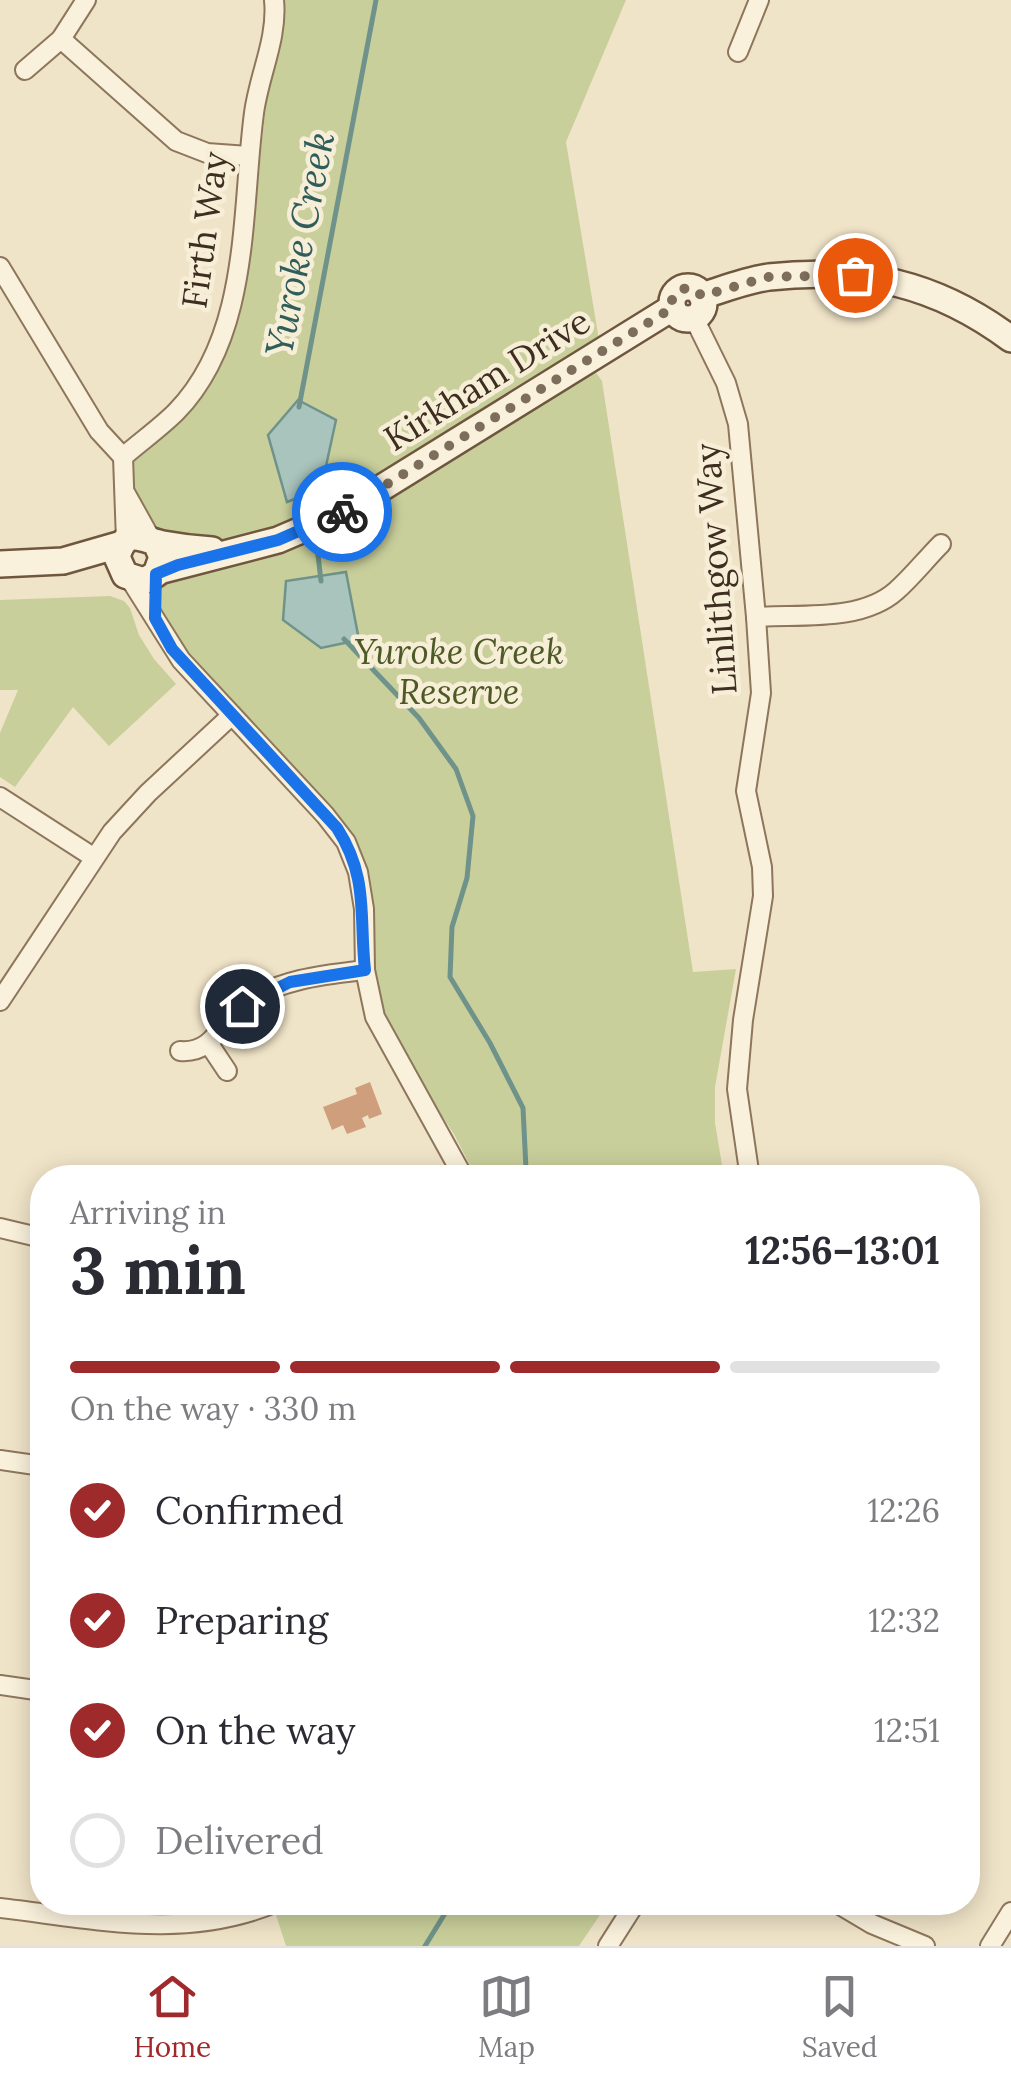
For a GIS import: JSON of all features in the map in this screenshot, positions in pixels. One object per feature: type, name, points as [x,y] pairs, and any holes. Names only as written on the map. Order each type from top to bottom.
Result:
[{"type":"street","points":[[25,70],[61,39],[86,0]]},
{"type":"street","name":"Firth Way","points":[[123,457],[177,411],[207,369],[229,318],[256,93],[270,46],[274,0]]},
{"type":"street","points":[[738,52],[759,0]]},
{"type":"street","points":[[61,39],[176,141],[206,153],[248,156]]},
{"type":"street","points":[[0,267],[99,431],[123,457],[126,493],[139,542],[162,556],[155,618]]},
{"type":"street","name":"Kirkham Drive","points":[[158,572],[278,540],[340,513],[689,307],[768,277],[855,275],[923,288],[977,313],[1011,339]]},
{"type":"street","name":"Linlithgow Way","points":[[689,307],[726,383],[738,424],[756,617],[761,693],[746,791],[762,867],[763,896],[743,1020],[737,1089],[748,1165]]},
{"type":"street","points":[[139,542],[117,557],[172,649],[346,842],[361,884],[365,970],[374,1017],[457,1165]]},
{"type":"street","name":"Kirkham Drive","points":[[0,564],[63,561],[139,542],[228,552]]},
{"type":"street","points":[[756,617],[840,612],[879,603],[896,592],[941,544]]},
{"type":"street","name":"Kirkham Drive","points":[[63,561],[127,577]]},
{"type":"street","points":[[127,577],[144,581],[158,572]]},
{"type":"street","points":[[0,1001],[93,857],[136,804],[232,715]]},
{"type":"street","points":[[0,797],[93,857]]},
{"type":"street","points":[[180,1052],[198,1050],[208,1044],[230,1015],[273,988],[310,977],[365,970]]},
{"type":"street","points":[[208,1044],[228,1071]]},
{"type":"street","points":[[0,1228],[30,1235]]},
{"type":"street","points":[[0,1460],[30,1464]]},
{"type":"street","points":[[0,1685],[30,1689]]},
{"type":"street","points":[[0,1908],[30,1912]]},
{"type":"street","points":[[990,1946],[1011,1912]]},
{"type":"street","points":[[58,1915],[141,1925],[199,1925],[243,1915]]},
{"type":"street","points":[[608,1946],[628,1915]]},
{"type":"street","points":[[856,1915],[925,1946]]},
{"type":"green space","points":[[285,0],[626,0],[566,142],[599,340],[314,519],[245,539],[196,544],[175,540],[144,519],[129,469],[132,458],[199,394],[233,330],[250,259],[265,113],[283,29]]},
{"type":"green space","name":"Yuroke Creek Reserve","points":[[592,367],[602,381],[693,972],[736,969],[715,1087],[715,1123],[722,1165],[470,1165],[385,1020],[373,977],[364,869],[188,657],[161,611],[161,585],[169,574],[249,557]]},
{"type":"green space","points":[[110,596],[130,608],[139,635],[176,684],[109,746],[73,707],[15,787],[0,777],[0,733],[18,690],[0,690],[0,600]]},
{"type":"green space","points":[[276,1915],[600,1915],[579,1946],[286,1946]]},
{"type":"water","points":[[298,400],[336,420],[321,489],[287,502],[268,435]]},
{"type":"water","points":[[346,572],[359,640],[321,648],[283,620],[286,581]]},
{"type":"building","points":[[370,1082],[382,1114],[362,1118],[366,1127],[347,1134],[343,1125],[332,1130],[323,1107],[357,1094],[355,1088]]},
{"type":"waterway","name":"Yuroke Creek","points":[[299,407],[376,0]]},
{"type":"waterway","points":[[318,555],[321,581]]},
{"type":"waterway","points":[[344,639],[419,718],[456,769],[473,816],[467,878],[452,927],[450,977],[523,1108],[526,1165]]},
{"type":"waterway","points":[[425,1946],[444,1915]]},
{"type":"way so far","points":[[342,512],[672,308],[674,295],[680,289],[693,288],[702,296],[768,277],[855,275]]},
{"type":"route","points":[[242,1006],[290,982],[365,970],[361,884],[352,855],[337,828],[172,649],[155,618],[156,574],[278,540],[342,512]]}]
